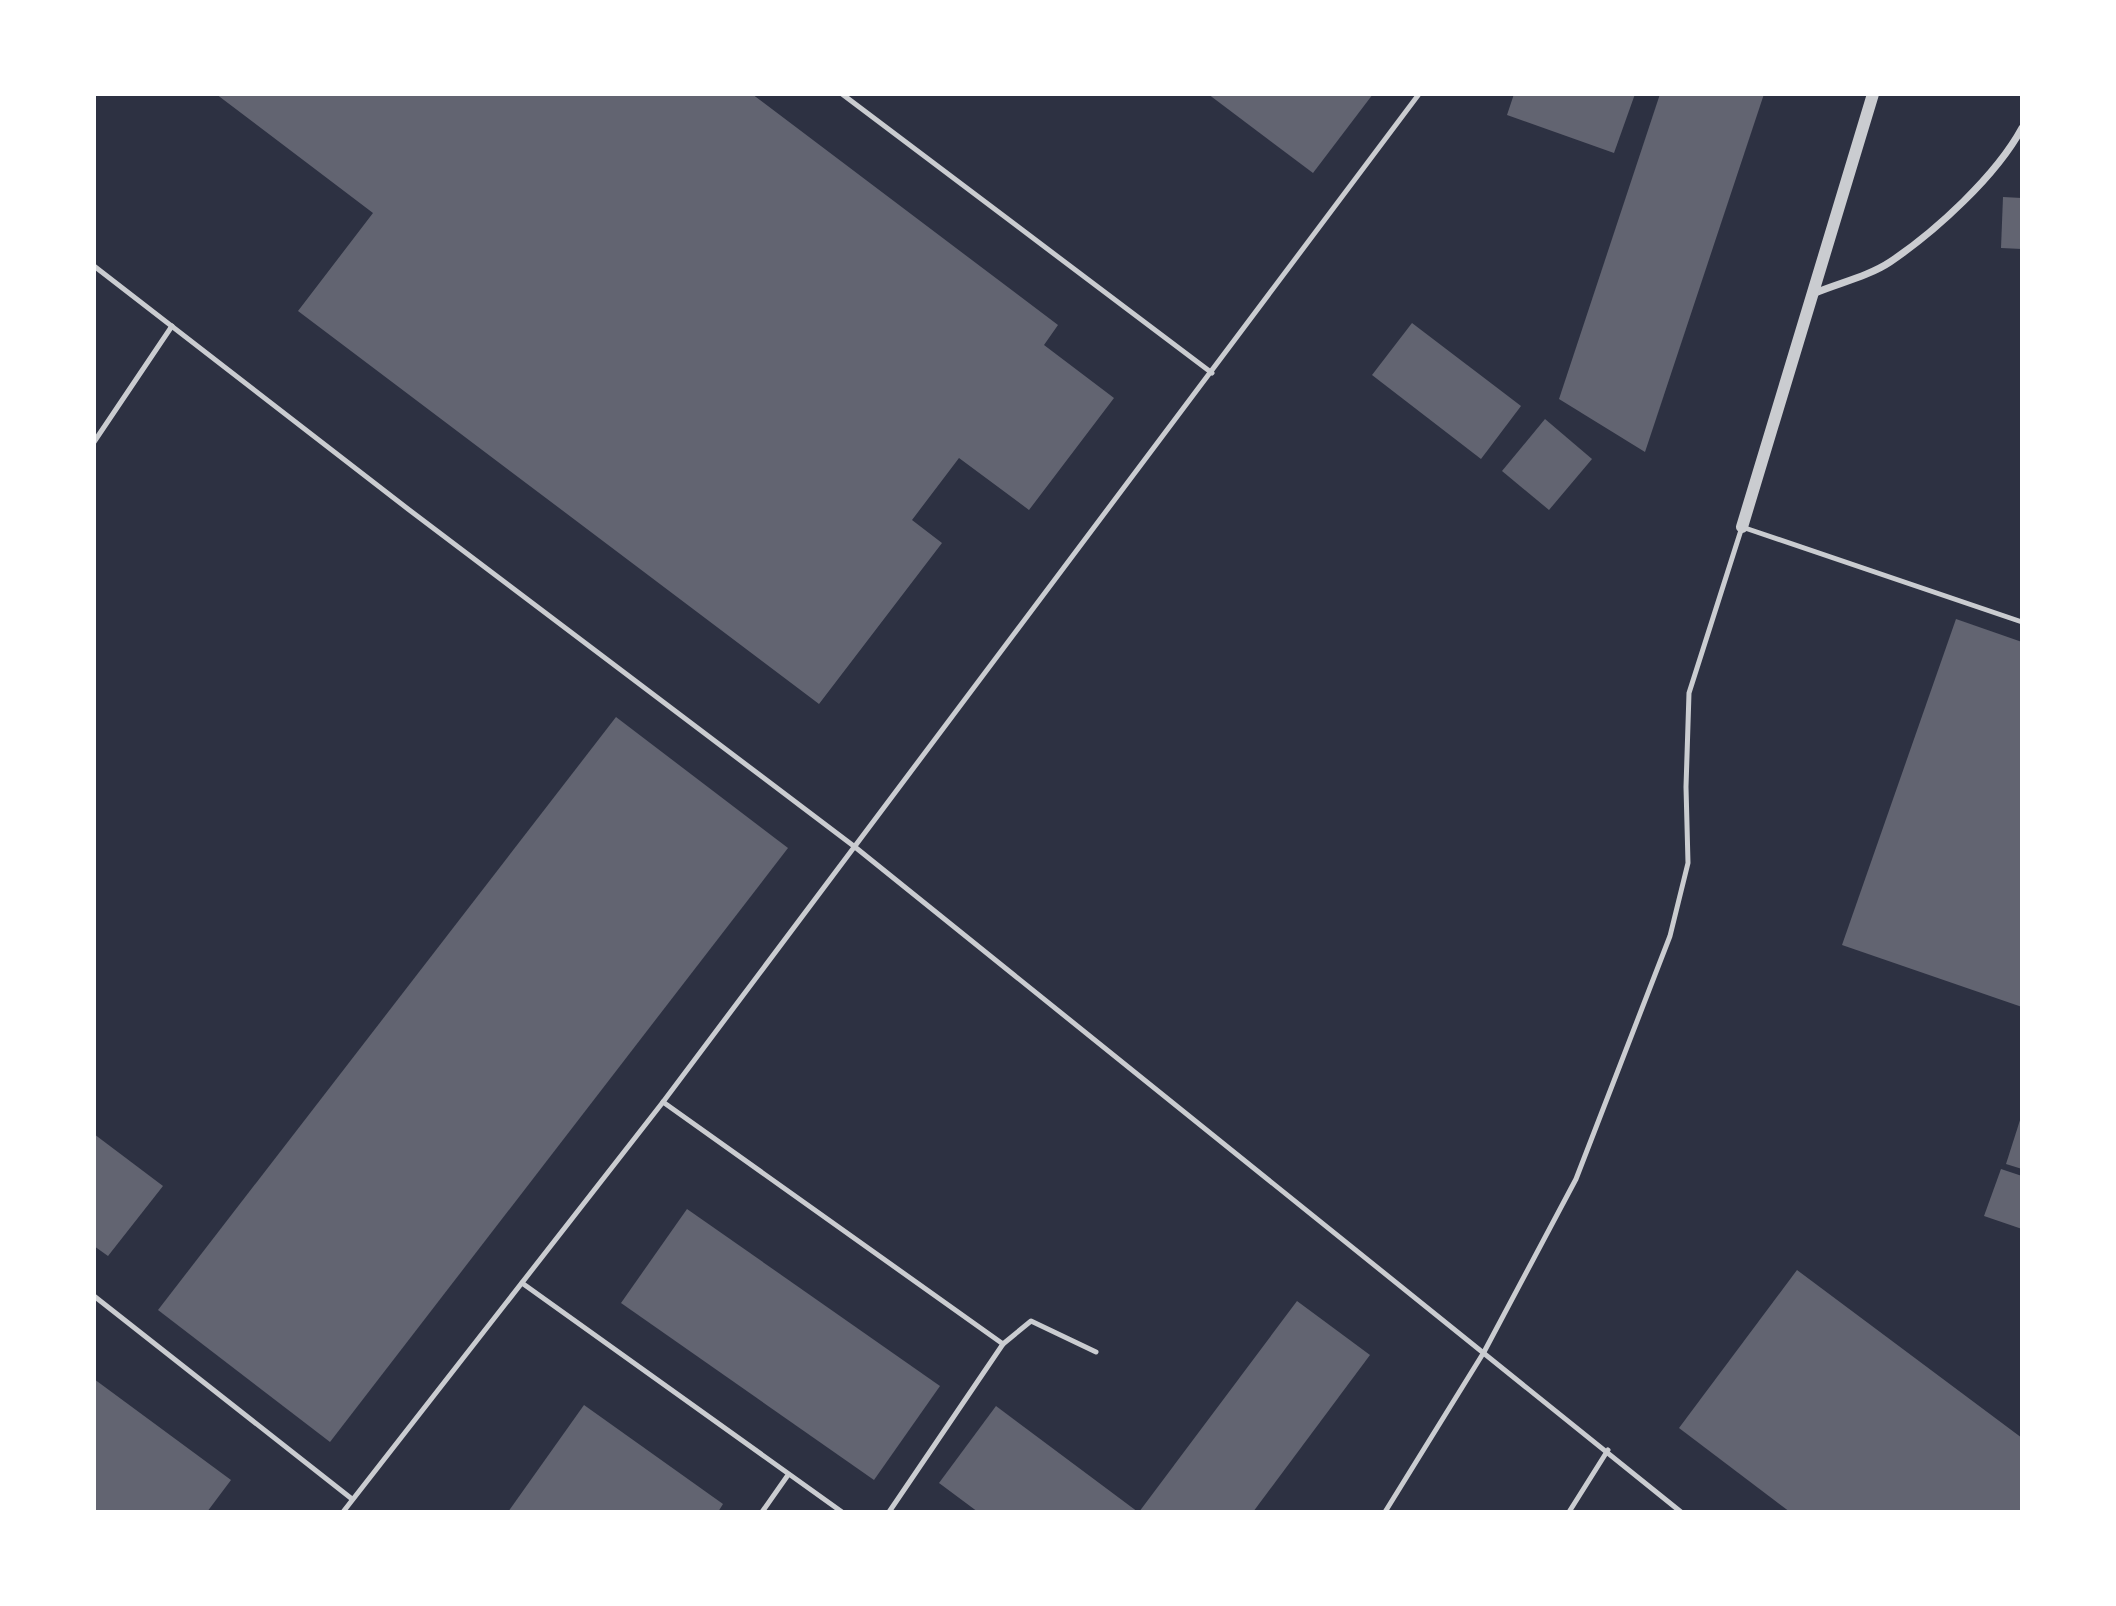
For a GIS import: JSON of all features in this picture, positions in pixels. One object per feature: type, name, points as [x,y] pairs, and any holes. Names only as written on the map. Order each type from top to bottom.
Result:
[{"type":"street","points":[[1742,527],[1815,293],[1873,94]]},
{"type":"street","points":[[1815,293],[1888,263],[1940,221],[2007,155],[2021,128]]},
{"type":"lane","points":[[842,94],[1212,373]]},
{"type":"lane","points":[[343,1511],[663,1102],[1419,94]]},
{"type":"lane","points":[[94,266],[855,847],[1681,1511]]},
{"type":"lane","points":[[94,442],[172,326]]},
{"type":"lane","points":[[1385,1511],[1484,1352],[1576,1179],[1670,936],[1688,863],[1686,788],[1689,693],[1742,527],[2021,622]]},
{"type":"lane","points":[[663,1102],[1003,1344]]},
{"type":"lane","points":[[522,1283],[842,1511]]},
{"type":"lane","points":[[94,1296],[352,1499]]},
{"type":"lane","points":[[889,1511],[1003,1344],[1031,1321],[1096,1352]]},
{"type":"lane","points":[[1569,1511],[1608,1450]]},
{"type":"lane","points":[[762,1511],[788,1475]]},
{"type":"building","points":[[216,94],[752,94],[1058,325],[1044,345],[1114,398],[1029,510],[959,458],[912,520],[942,543],[819,704],[298,311],[373,213]]},
{"type":"building","points":[[1208,94],[1373,94],[1313,173]]},
{"type":"building","points":[[1514,94],[1635,94],[1614,153],[1507,115]]},
{"type":"building","points":[[1660,94],[1764,94],[1645,452],[1559,399]]},
{"type":"building","points":[[2003,197],[2022,198],[2022,249],[2001,248]]},
{"type":"building","points":[[1412,323],[1521,406],[1481,459],[1372,375]]},
{"type":"building","points":[[1545,419],[1592,459],[1549,510],[1502,471]]},
{"type":"building","points":[[1956,619],[2022,642],[2022,1007],[1842,945]]},
{"type":"building","points":[[616,717],[788,848],[330,1442],[158,1310]]},
{"type":"building","points":[[2022,1117],[2022,1169],[2006,1164]]},
{"type":"building","points":[[94,1134],[163,1186],[108,1256],[94,1246]]},
{"type":"building","points":[[2001,1169],[2022,1176],[2022,1229],[1984,1216]]},
{"type":"building","points":[[687,1209],[940,1386],[874,1480],[621,1303]]},
{"type":"building","points":[[1797,1270],[2022,1438],[2022,1512],[1790,1512],[1679,1428]]},
{"type":"building","points":[[1297,1301],[1370,1355],[1253,1512],[1139,1512]]},
{"type":"building","points":[[94,1379],[231,1480],[207,1512],[94,1512]]},
{"type":"building","points":[[584,1405],[723,1504],[718,1512],[508,1512]]},
{"type":"building","points":[[996,1406],[1138,1512],[978,1512],[939,1483]]}]
